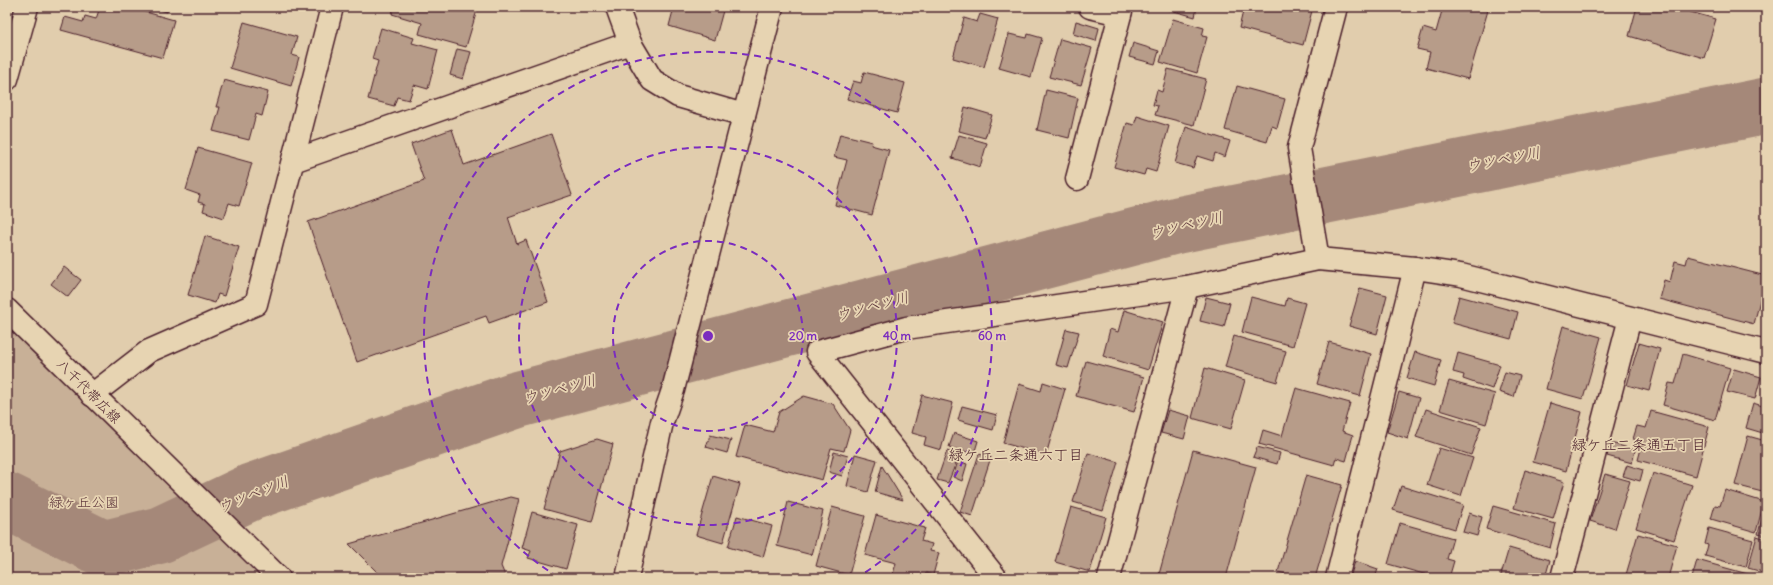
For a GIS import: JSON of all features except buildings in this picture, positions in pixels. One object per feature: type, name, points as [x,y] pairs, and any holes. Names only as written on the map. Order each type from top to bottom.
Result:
[{"type":"street","points":[[7,79],[27,7]]},
{"type":"street","points":[[92,395],[149,351],[256,304],[332,7]]},
{"type":"street","points":[[617,7],[630,43],[652,80],[678,96],[744,115]]},
{"type":"street","points":[[628,578],[662,422],[673,390],[772,7]]},
{"type":"street","points":[[1077,179],[1121,11],[1090,7]]},
{"type":"street","points":[[1316,249],[1299,148],[1336,7]]},
{"type":"street","points":[[293,161],[630,43]]},
{"type":"street","points":[[996,578],[817,352],[906,328],[1187,287],[1316,249],[1460,275],[1766,352]]},
{"type":"street","points":[[1337,578],[1415,268]]},
{"type":"street","points":[[1110,578],[1187,287]]},
{"type":"street","name":"八千代帯広線","points":[[7,310],[279,578]]},
{"type":"street","points":[[1562,578],[1630,318]]},
{"type":"green space","name":"緑ヶ丘公園","points":[[7,319],[271,578],[7,578]]},
{"type":"waterway","name":"ウツベツ川","points":[[7,501],[104,549],[160,535],[251,492],[516,400],[1178,225],[1766,106]]},
{"type":"district","name":"緑ケ丘二条通五丁目","points":[[1639,444]]},
{"type":"district","name":"緑ケ丘二条通六丁目","points":[[1016,454]]}]
